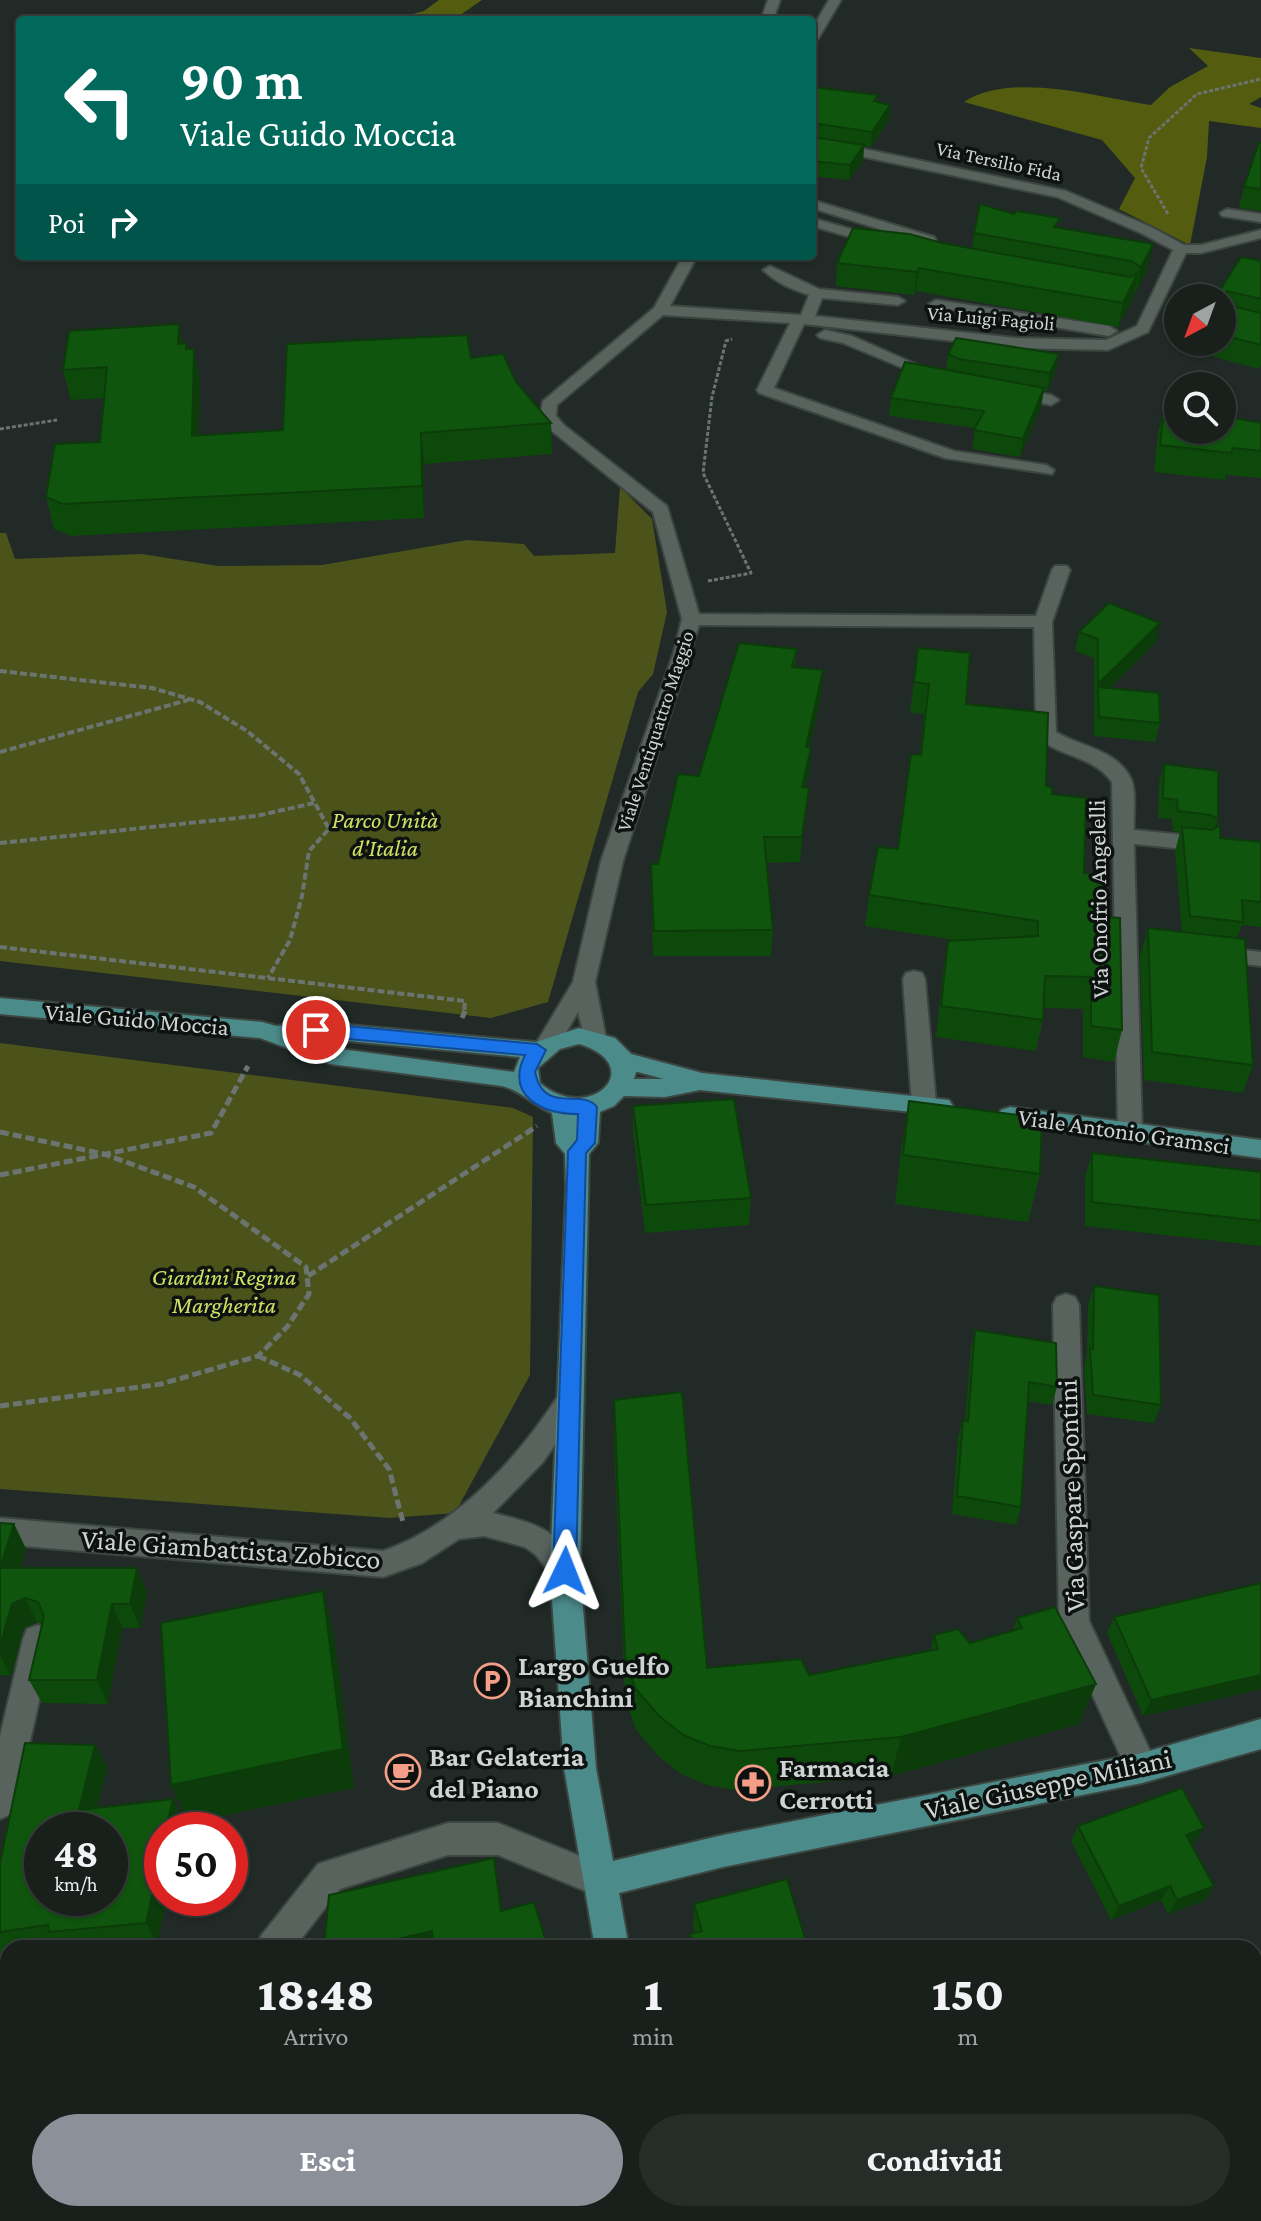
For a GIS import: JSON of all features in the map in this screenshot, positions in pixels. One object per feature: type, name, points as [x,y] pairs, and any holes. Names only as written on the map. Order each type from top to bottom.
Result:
[{"type":"main road","name":"Viale Guido Moccia","points":[[0,1006],[275,1033],[316,1030],[543,1046],[563,1037],[594,1038]]},
{"type":"main road","name":"Viale Guido Moccia","points":[[275,1033],[330,1056],[502,1077],[528,1084],[548,1102],[576,1107]]},
{"type":"main road","points":[[594,1038],[618,1052],[623,1075],[612,1097],[576,1107],[568,1143],[577,1151],[565,1571],[580,1768],[614,1940]]},
{"type":"main road","points":[[528,1084],[526,1072],[543,1046]]},
{"type":"main road","name":"Viale Antonio Gramsci","points":[[623,1075],[665,1088],[702,1082],[924,1104],[1261,1149]]},
{"type":"main road","name":"Viale Giuseppe Miliani","points":[[600,1881],[723,1851],[1142,1768],[1261,1734]]},
{"type":"street","points":[[816,32],[835,0]]},
{"type":"street","name":"Via Tersilio Fida","points":[[816,146],[1061,194],[1146,230],[1181,249]]},
{"type":"street","points":[[816,205],[888,227],[928,248],[870,239],[816,223]]},
{"type":"street","points":[[1227,213],[1261,218]]},
{"type":"street","points":[[870,239],[888,227]]},
{"type":"street","points":[[1181,249],[1201,249],[1261,234]]},
{"type":"street","name":"Via Luigi Fagioli","points":[[660,310],[780,317],[800,322],[1006,342],[1108,345],[1143,329],[1161,306],[1181,249]]},
{"type":"street","name":"Viale Ventiquattro Maggio","points":[[543,1046],[584,982],[612,861],[683,652],[691,619],[661,510],[548,417],[549,404],[660,310],[688,260]]},
{"type":"street","name":"Via Luigi Fagioli","points":[[770,270],[788,282],[817,293],[898,301]]},
{"type":"street","points":[[817,293],[765,390],[951,455],[1046,470]]},
{"type":"street","points":[[936,304],[1109,331]]},
{"type":"street","points":[[1006,342],[1016,316]]},
{"type":"street","points":[[800,322],[952,384]]},
{"type":"street","points":[[994,391],[1051,400]]},
{"type":"street","name":"Via Onofrio Angelelli","points":[[1061,570],[1043,622],[1046,734],[1058,743],[1093,754],[1111,764],[1122,781],[1130,1132]]},
{"type":"street","points":[[691,619],[1043,622]]},
{"type":"street","points":[[1122,836],[1205,844]]},
{"type":"street","points":[[1125,944],[1155,948]]},
{"type":"street","points":[[1199,953],[1258,959]]},
{"type":"street","points":[[914,979],[924,1104]]},
{"type":"street","name":"Viale Ventiquattro Maggio","points":[[584,982],[594,1038]]},
{"type":"street","name":"Via Gaspare Spontini","points":[[1066,1305],[1074,1622],[1142,1768]]},
{"type":"street","name":"Viale Giambattista Zobicco","points":[[0,1531],[383,1564],[412,1554],[489,1501],[539,1448],[570,1401]]},
{"type":"street","points":[[453,1527],[484,1523],[533,1536],[546,1546],[565,1571]]},
{"type":"street","points":[[0,1803],[38,1639]]},
{"type":"street","points":[[279,1940],[330,1876],[448,1839],[498,1839],[600,1881]]},
{"type":"path","points":[[1181,249],[1167,209],[1141,168],[1149,138],[1197,94],[1261,79]]},
{"type":"path","points":[[680,587],[751,573],[703,473],[712,397],[726,341],[780,317]]},
{"type":"path","points":[[0,429],[57,420]]},
{"type":"path","points":[[0,671],[152,688],[189,699],[247,731],[299,774],[329,829],[309,851],[302,896],[290,940],[268,978]]},
{"type":"path","points":[[0,752],[189,699]]},
{"type":"path","points":[[0,843],[256,816],[314,803]]},
{"type":"path","points":[[0,947],[465,1001],[467,1007],[460,1025]]},
{"type":"path","points":[[0,1175],[211,1133],[248,1066]]},
{"type":"path","points":[[307,1277],[540,1124]]},
{"type":"path","points":[[0,1132],[104,1154],[194,1187],[306,1267],[309,1294],[287,1327],[258,1356],[161,1384],[0,1406]]},
{"type":"path","points":[[258,1356],[300,1375],[350,1418],[389,1469],[412,1554]]},
{"type":"green space","points":[[439,0],[482,0],[459,16],[406,16],[424,11]]},
{"type":"green space","points":[[1189,48],[1261,58],[1261,97],[1249,104],[1261,108],[1261,128],[1209,121],[1207,157],[1190,245],[1119,209],[1135,178],[1102,140],[964,102],[1005,88],[1030,87],[1080,92],[1151,105],[1170,87],[1208,66]]},
{"type":"green space","name":"Parco Unità d'Italia","points":[[620,487],[652,519],[667,612],[653,674],[638,692],[548,1002],[491,1018],[0,961],[0,533],[6,533],[15,559],[142,554],[218,566],[322,565],[467,540],[524,544],[534,556],[615,553]]},
{"type":"green space","name":"Giardini Regina Margherita","points":[[0,1043],[513,1108],[533,1117],[530,1375],[455,1513],[390,1518],[0,1489]]},
{"type":"building","points":[[816,87],[878,95],[874,101],[890,105],[872,132],[816,123]]},
{"type":"building","points":[[816,137],[864,145],[850,165],[816,161]]},
{"type":"building","points":[[1259,142],[1261,189],[1244,187]]},
{"type":"building","points":[[980,204],[1014,214],[1016,211],[1060,218],[1054,227],[1153,244],[1141,267],[1131,261],[974,233]]},
{"type":"building","points":[[853,228],[909,234],[942,243],[1130,277],[1138,273],[1123,303],[919,268],[917,272],[837,263]]},
{"type":"building","points":[[1241,257],[1261,261],[1261,299],[1236,293],[1236,284],[1224,284]]},
{"type":"building","points":[[1236,307],[1261,313],[1261,345],[1236,339]]},
{"type":"building","points":[[179,324],[178,344],[186,343],[186,349],[194,349],[192,436],[283,430],[287,344],[467,335],[471,358],[503,354],[516,382],[551,423],[421,433],[422,486],[63,504],[46,497],[55,444],[100,442],[107,367],[63,370],[69,331]]},
{"type":"building","points":[[956,338],[1059,354],[1050,373],[959,359],[948,354]]},
{"type":"building","points":[[905,362],[1044,388],[1023,439],[974,430],[984,411],[891,398]]},
{"type":"building","points":[[1164,407],[1164,444],[1236,444],[1236,419],[1261,423],[1261,451],[1233,448],[1231,453],[1160,445]]},
{"type":"building","points":[[1109,603],[1160,623],[1098,684],[1098,639],[1079,632]]},
{"type":"building","points":[[739,643],[797,649],[792,667],[823,670],[806,747],[811,748],[802,787],[809,788],[802,837],[764,837],[773,930],[654,931],[651,864],[658,864],[678,774],[699,776]]},
{"type":"building","points":[[918,648],[970,653],[966,704],[1048,713],[1046,786],[1052,787],[1052,794],[1086,798],[1084,873],[1106,876],[1105,917],[1120,918],[1122,1030],[1091,1026],[1091,977],[1045,976],[1043,1020],[941,1006],[948,941],[1038,936],[1038,921],[869,895],[878,847],[898,849],[911,754],[921,755],[929,684],[914,682]]},
{"type":"building","points":[[1098,687],[1159,693],[1160,723],[1099,717]]},
{"type":"building","points":[[1164,764],[1218,771],[1218,819],[1211,815],[1178,811],[1177,800],[1163,798]]},
{"type":"building","points":[[1220,825],[1220,838],[1261,842],[1261,902],[1242,900],[1243,922],[1190,916],[1182,827],[1212,830]]},
{"type":"building","points":[[1148,928],[1245,939],[1253,1065],[1152,1052]]},
{"type":"building","points":[[734,1099],[751,1198],[646,1205],[633,1106]]},
{"type":"building","points":[[909,1101],[1042,1118],[1040,1174],[903,1155]]},
{"type":"building","points":[[1092,1153],[1261,1172],[1261,1221],[1092,1202]]},
{"type":"building","points":[[1094,1286],[1159,1295],[1161,1405],[1093,1395],[1090,1348],[1093,1349]]},
{"type":"building","points":[[975,1330],[1056,1343],[1057,1387],[1029,1382],[1021,1507],[957,1496],[963,1420],[968,1421]]},
{"type":"building","points":[[682,1392],[707,1668],[801,1659],[809,1675],[938,1649],[934,1635],[958,1629],[970,1643],[1022,1628],[1017,1618],[1055,1607],[1096,1684],[901,1737],[740,1751],[710,1746],[683,1735],[658,1715],[635,1688],[625,1656],[614,1400]]},
{"type":"building","points":[[0,1523],[14,1524],[0,1568]]},
{"type":"building","points":[[0,1568],[137,1568],[130,1604],[112,1604],[97,1680],[29,1680],[44,1616],[38,1602],[25,1598],[12,1604],[0,1646]]},
{"type":"building","points":[[1261,1583],[1261,1675],[1151,1700],[1114,1617]]},
{"type":"building","points":[[323,1591],[343,1749],[171,1785],[161,1623]]},
{"type":"building","points":[[25,1743],[95,1745],[79,1810],[173,1799],[170,1812],[144,1812],[146,1923],[49,1932],[48,1925],[0,1932],[0,1863]]},
{"type":"building","points":[[1182,1788],[1204,1828],[1186,1835],[1214,1886],[1177,1900],[1170,1886],[1119,1906],[1078,1826]]},
{"type":"building","points":[[494,1858],[501,1911],[534,1902],[546,1940],[433,1940],[432,1931],[393,1940],[325,1940],[329,1895]]},
{"type":"building","points":[[787,1879],[806,1940],[692,1940],[690,1934],[702,1931],[694,1904]]},
{"type":"place","name":"Largo Guelfo Bianchini","points":[[492,1681]]},
{"type":"place","name":"Bar Gelateria del Piano","points":[[403,1772]]},
{"type":"place","name":"Farmacia Cerrotti","points":[[753,1783]]},
{"type":"route","points":[[316,1030],[537,1050],[526,1072],[528,1084],[536,1094],[563,1107],[588,1107],[586,1143],[577,1151],[565,1571]]}]
